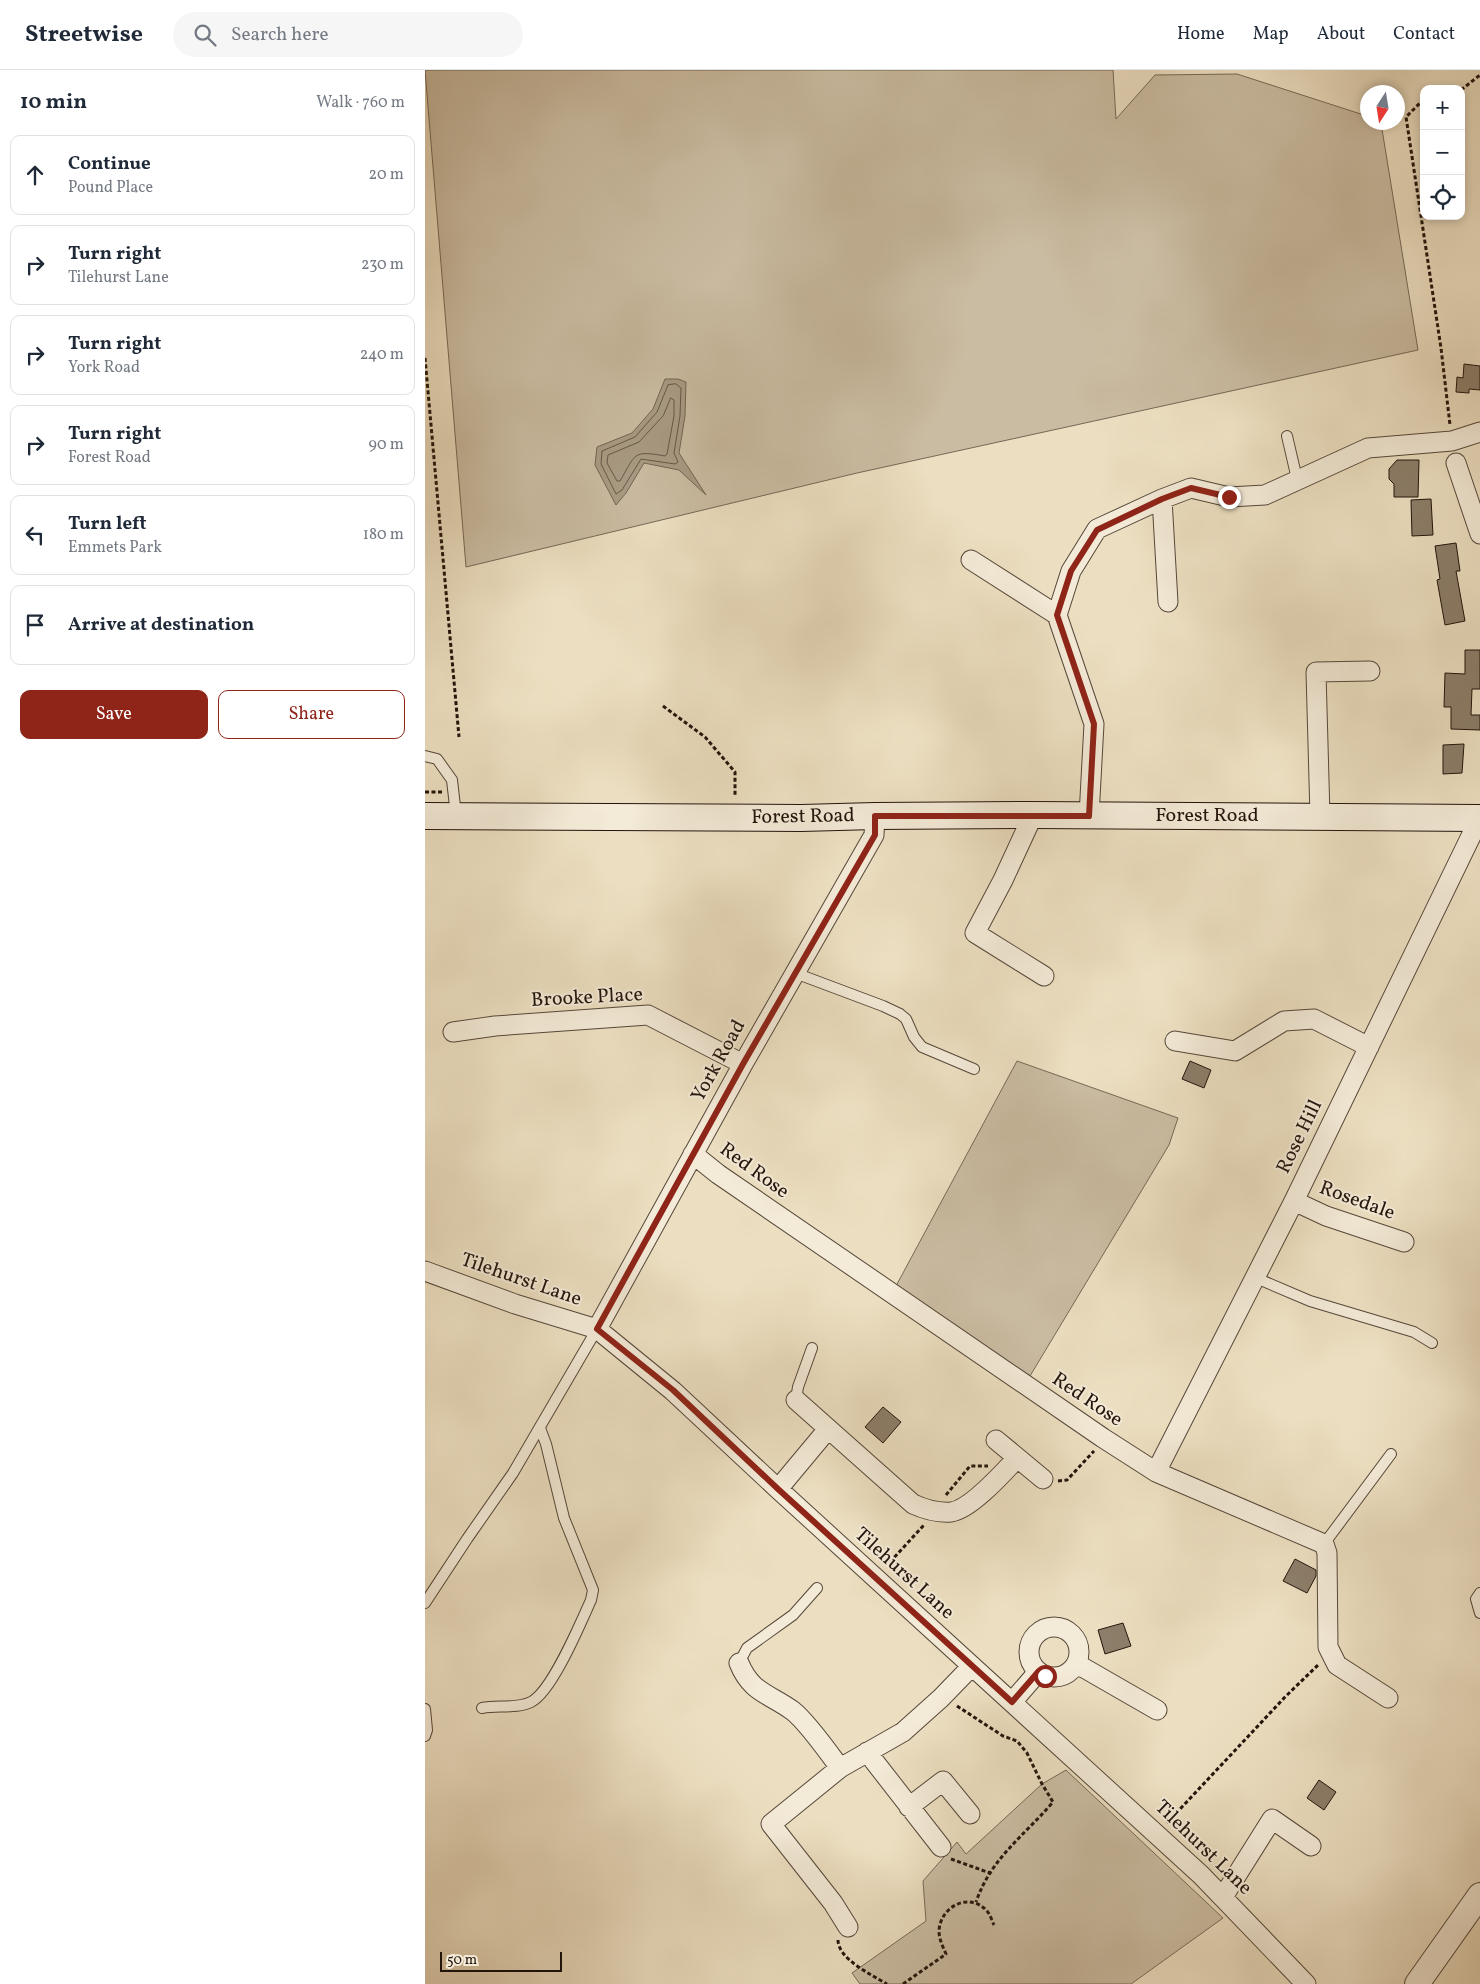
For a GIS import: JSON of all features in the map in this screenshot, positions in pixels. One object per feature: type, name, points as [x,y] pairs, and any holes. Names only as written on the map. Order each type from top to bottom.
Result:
[{"type":"main road","name":"Forest Road","points":[[425,816],[801,818],[1033,815],[1476,818]]},
{"type":"street","points":[[1089,816],[1094,724],[1057,615],[1071,571],[1097,530],[1162,499],[1191,488],[1229,497],[1265,495],[1368,448],[1451,440],[1480,432]]},
{"type":"street","points":[[1456,463],[1480,534]]},
{"type":"street","points":[[1162,499],[1168,602]]},
{"type":"street","points":[[971,560],[1057,615]]},
{"type":"street","points":[[1320,816],[1316,672],[1369,671]]},
{"type":"street","points":[[1033,815],[1003,880],[975,933],[1044,976]]},
{"type":"street","name":"York Road","points":[[597,1329],[678,1179],[875,835],[875,816]]},
{"type":"street","name":"Rose Hill","points":[[1156,1472],[1294,1201],[1472,834],[1476,818]]},
{"type":"street","name":"Brooke Place","points":[[453,1032],[495,1026],[648,1015],[743,1064]]},
{"type":"street","points":[[1175,1041],[1235,1051],[1284,1021],[1313,1019],[1369,1047]]},
{"type":"street","name":"Red Rose","points":[[693,1154],[718,1174],[1103,1438],[1156,1472],[1324,1544]]},
{"type":"street","points":[[678,1179],[718,1174]]},
{"type":"street","name":"Rosedale","points":[[1294,1201],[1326,1216],[1404,1242]]},
{"type":"street","name":"Tilehurst Lane","points":[[425,1271],[515,1304],[597,1329],[673,1390],[778,1489],[1157,1834],[1223,1898],[1306,1984]]},
{"type":"street","points":[[796,1400],[913,1504],[928,1511],[953,1512],[978,1497],[1017,1458]]},
{"type":"street","points":[[778,1489],[828,1429]]},
{"type":"street","points":[[996,1440],[1043,1479]]},
{"type":"street","points":[[1324,1544],[1327,1553],[1328,1647],[1330,1653],[1337,1665],[1388,1698]]},
{"type":"street","points":[[1054,1626],[1070,1632],[1076,1638],[1079,1646],[1080,1655],[1077,1664],[1073,1670],[1059,1677],[1052,1678],[1038,1672],[1032,1665],[1029,1657],[1029,1648],[1032,1640],[1037,1633],[1045,1628],[1054,1626]]},
{"type":"street","points":[[739,1664],[742,1672],[755,1689],[794,1712],[841,1768]]},
{"type":"street","points":[[1077,1664],[1157,1710]]},
{"type":"street","points":[[848,1927],[833,1903],[771,1824],[841,1768],[903,1732],[941,1698],[972,1666]]},
{"type":"street","points":[[1012,1702],[1038,1672]]},
{"type":"street","points":[[867,1752],[941,1847]]},
{"type":"street","points":[[909,1807],[943,1781],[970,1814]]},
{"type":"street","points":[[1223,1898],[1272,1819],[1311,1846]]},
{"type":"street","points":[[1417,1984],[1480,1895]]},
{"type":"lane","points":[[1287,436],[1297,479]]},
{"type":"lane","points":[[425,756],[437,759],[452,780],[456,816]]},
{"type":"lane","points":[[795,973],[900,1014],[906,1019],[914,1037],[922,1047],[974,1069]]},
{"type":"lane","points":[[1256,1278],[1310,1301],[1414,1332],[1432,1344]]},
{"type":"lane","points":[[425,1602],[513,1473],[597,1329]]},
{"type":"lane","points":[[796,1400],[798,1387],[812,1348]]},
{"type":"lane","points":[[482,1708],[518,1705],[531,1702],[540,1695],[561,1663],[591,1600],[593,1590],[563,1518],[546,1444],[540,1428]]},
{"type":"lane","points":[[1324,1544],[1391,1454]]},
{"type":"lane","points":[[739,1664],[747,1648],[793,1615],[817,1588]]},
{"type":"lane","points":[[1480,1593],[1476,1599],[1480,1613]]},
{"type":"lane","points":[[425,1708],[427,1730],[425,1736]]},
{"type":"path","points":[[1465,87],[1480,75]]},
{"type":"path","points":[[1420,104],[1406,117],[1441,348],[1451,440]]},
{"type":"path","points":[[425,358],[459,737]]},
{"type":"path","points":[[663,706],[705,737],[735,772],[735,818]]},
{"type":"path","points":[[1043,1479],[1051,1477],[1061,1482],[1067,1480],[1092,1455],[1103,1438]]},
{"type":"path","points":[[945,1496],[970,1466],[996,1466]]},
{"type":"path","points":[[890,1562],[926,1523]]},
{"type":"path","points":[[1157,1834],[1285,1697],[1330,1653]]},
{"type":"path","points":[[941,1698],[953,1703],[1003,1736],[1017,1741],[1027,1753],[1053,1802],[1002,1856],[981,1888],[976,1902]]},
{"type":"path","points":[[941,1847],[947,1857],[990,1873]]},
{"type":"path","points":[[903,1984],[946,1954],[939,1932],[941,1921],[948,1910],[962,1901],[976,1902],[988,1911],[994,1925]]},
{"type":"path","points":[[848,1927],[839,1931],[837,1942],[843,1954],[887,1984]]},
{"type":"shaded area","points":[[425,70],[1113,70],[1116,119],[1155,75],[1237,74],[1360,114],[1360,130],[1382,130],[1418,350],[857,473],[466,567]]},
{"type":"shaded area","points":[[1017,1061],[1178,1118],[1169,1145],[1030,1376],[896,1286]]},
{"type":"shaded area","points":[[1066,1770],[1223,1918],[1131,1984],[860,1984],[852,1973],[926,1921],[923,1881],[957,1842],[966,1854],[1042,1784]]},
{"type":"water","points":[[665,379],[678,379],[686,382],[685,416],[679,453],[706,495],[679,470],[644,463],[626,493],[616,505],[595,465],[597,447],[632,433],[653,409]]},
{"type":"building","points":[[1464,364],[1480,366],[1480,390],[1469,389],[1469,393],[1456,392],[1457,377],[1463,378]]},
{"type":"building","points":[[1397,460],[1419,460],[1418,497],[1394,497],[1394,484],[1389,479],[1389,469]]},
{"type":"building","points":[[1431,499],[1433,535],[1412,536],[1411,500]]},
{"type":"building","points":[[1456,543],[1460,571],[1456,571],[1465,621],[1445,625],[1437,580],[1440,579],[1435,546]]},
{"type":"building","points":[[1465,650],[1480,650],[1480,689],[1472,689],[1471,715],[1480,715],[1480,730],[1451,729],[1451,707],[1444,707],[1445,673],[1465,674]]},
{"type":"building","points":[[1464,744],[1462,773],[1443,774],[1443,745]]},
{"type":"building","points":[[1190,1061],[1211,1070],[1204,1088],[1182,1079]]},
{"type":"building","points":[[883,1407],[901,1422],[883,1443],[865,1427]]},
{"type":"building","points":[[1295,1559],[1316,1570],[1316,1576],[1307,1593],[1283,1581]]},
{"type":"building","points":[[1123,1623],[1131,1646],[1105,1654],[1098,1630]]},
{"type":"building","points":[[1319,1780],[1336,1792],[1324,1810],[1307,1798]]},
{"type":"route","points":[[1045,1676],[1038,1672],[1012,1702],[778,1489],[673,1390],[597,1329],[678,1179],[875,835],[875,816],[1089,816],[1094,724],[1057,615],[1071,571],[1097,530],[1162,499],[1191,488],[1229,497]]}]
